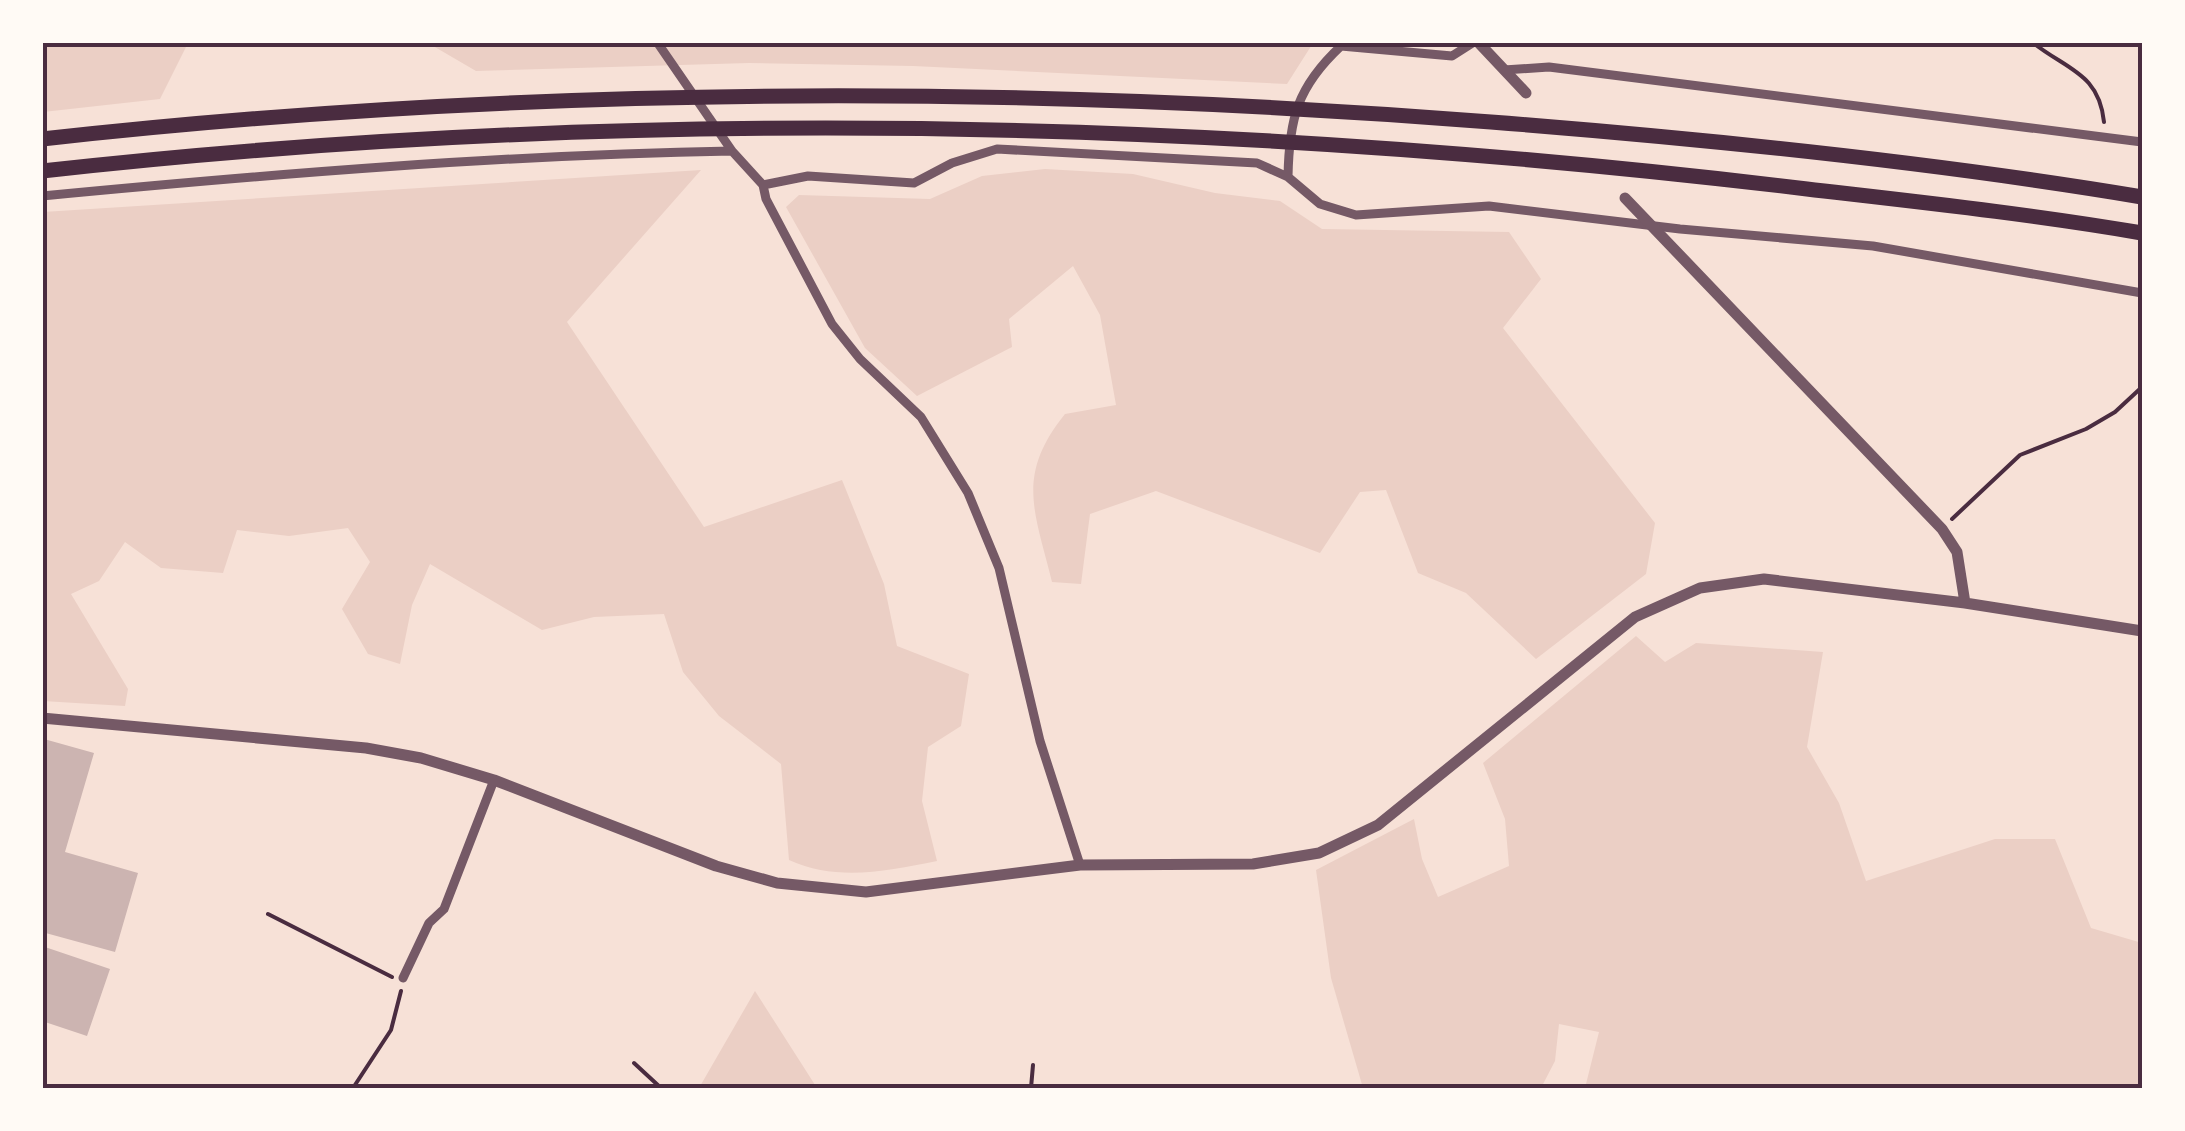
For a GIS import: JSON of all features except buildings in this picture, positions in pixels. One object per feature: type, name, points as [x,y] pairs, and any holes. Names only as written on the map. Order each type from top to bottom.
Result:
[{"type":"highway","points":[[42,139],[418,106],[755,94],[922,93],[1321,108],[1720,142],[2142,197]]},
{"type":"highway","points":[[42,172],[419,138],[756,126],[920,128],[1321,141],[1617,166],[2142,232]]},
{"type":"street","points":[[657,42],[732,152],[763,185],[766,199],[832,324],[860,360],[921,417],[968,493],[999,568],[1040,741],[1080,866]]},
{"type":"street","points":[[1288,177],[1289,123],[1316,69],[1340,46],[1403,55],[1452,56],[1476,42],[1526,93]]},
{"type":"street","points":[[1504,70],[1549,67],[2142,142]]},
{"type":"street","points":[[763,185],[825,176],[914,183],[952,163],[998,149],[1257,162],[1288,177],[1320,204],[1356,215],[1489,206],[1872,246],[2142,293]]},
{"type":"street","points":[[42,196],[287,172],[574,154],[732,152]]},
{"type":"street","points":[[1625,198],[1942,529],[1958,552],[1965,603]]},
{"type":"street","points":[[42,718],[366,748],[494,780],[716,866],[816,889],[898,890],[1080,866],[1253,864],[1304,857],[1346,843],[1417,795],[1635,618],[1700,588],[1764,579],[1965,603],[2142,632]]},
{"type":"street","points":[[403,978],[429,923],[444,909],[494,780]]},
{"type":"path","points":[[2032,42],[2087,77],[2102,98],[2104,137]]},
{"type":"path","points":[[1942,529],[2020,455],[2086,429],[2115,412],[2142,387]]},
{"type":"path","points":[[268,914],[380,974],[403,978],[391,1030],[352,1088]]},
{"type":"path","points":[[634,1063],[661,1088]]},
{"type":"path","points":[[1031,1088],[1034,1065]]},
{"type":"shaded area","points":[[43,42],[188,43],[160,99],[43,112]]},
{"type":"shaded area","points":[[428,43],[1313,43],[1287,84],[913,66],[749,63],[476,71]]},
{"type":"shaded area","points":[[1045,169],[1133,174],[1215,193],[1280,201],[1322,229],[1509,232],[1541,279],[1503,328],[1655,523],[1646,574],[1536,659],[1466,593],[1418,573],[1386,490],[1360,492],[1320,553],[1156,491],[1090,514],[1081,584],[1052,582],[1033,495],[1039,457],[1065,414],[1116,405],[1100,315],[1073,266],[1009,319],[1012,347],[917,396],[865,348],[786,207],[799,195],[930,199],[982,176]]},
{"type":"shaded area","points":[[701,170],[567,322],[704,527],[842,480],[884,584],[897,646],[969,674],[961,726],[928,747],[922,801],[937,861],[844,873],[789,860],[781,764],[719,716],[683,672],[664,614],[594,617],[542,630],[430,564],[412,605],[400,664],[368,654],[342,609],[370,562],[348,528],[289,536],[237,530],[223,573],[161,568],[125,542],[99,581],[71,594],[128,689],[125,706],[43,701],[43,212]]},
{"type":"shaded area","points":[[1636,636],[1665,662],[1696,643],[1823,652],[1807,747],[1839,803],[1866,881],[1995,839],[2055,839],[2091,928],[2142,943],[2142,1088],[1585,1088],[1599,1032],[1559,1024],[1555,1061],[1541,1088],[1363,1088],[1331,978],[1316,870],[1414,819],[1422,859],[1438,897],[1509,866],[1505,819],[1483,763]]},
{"type":"shaded area","points":[[755,991],[817,1088],[699,1088]]}]
